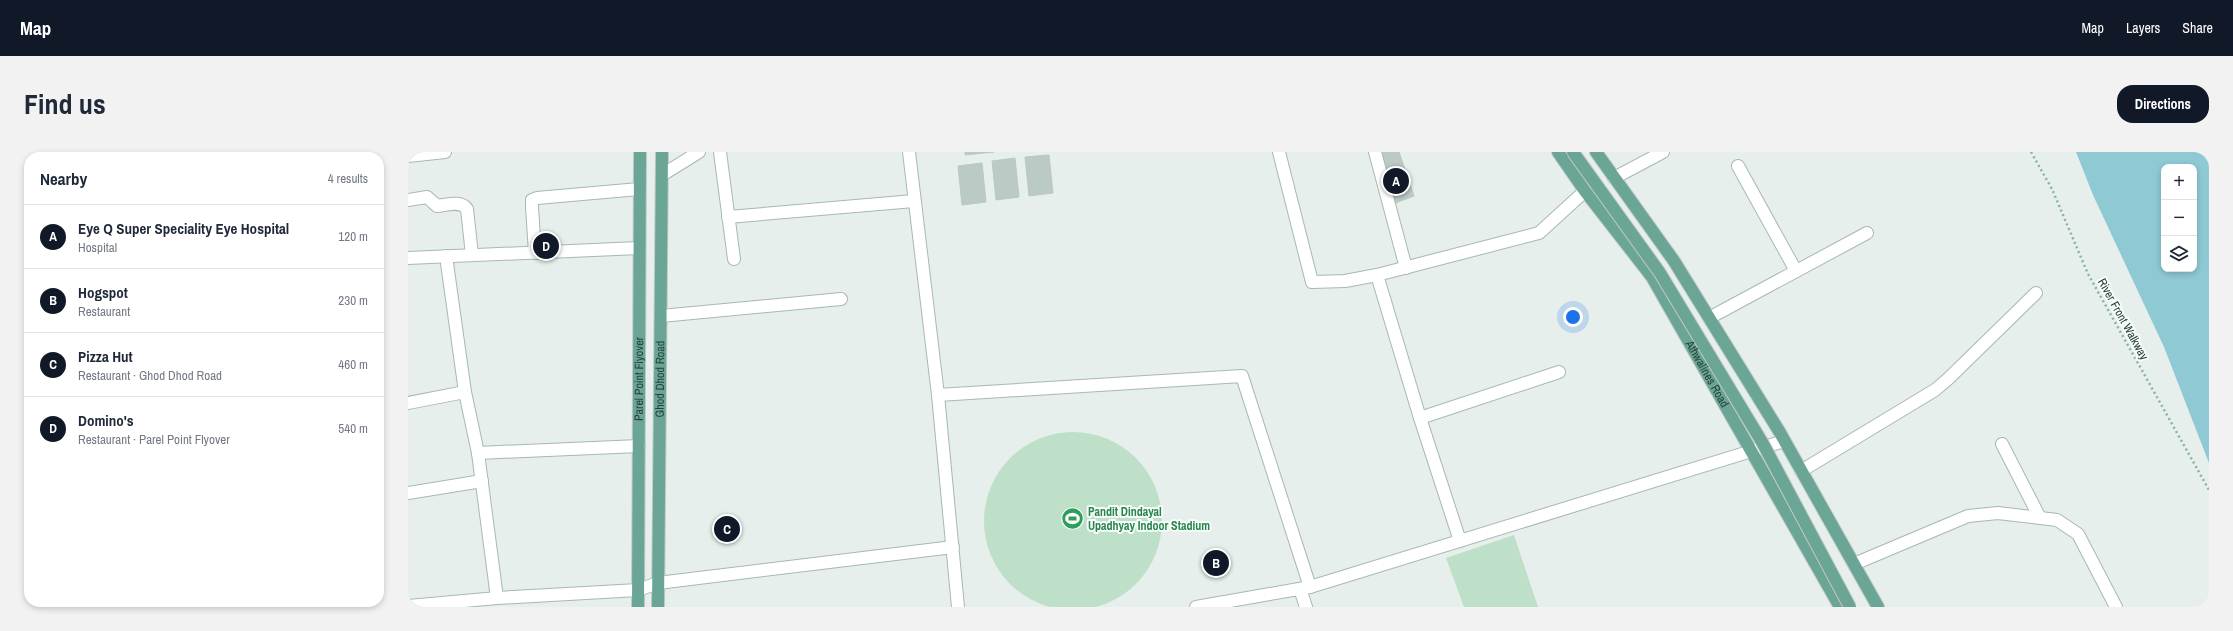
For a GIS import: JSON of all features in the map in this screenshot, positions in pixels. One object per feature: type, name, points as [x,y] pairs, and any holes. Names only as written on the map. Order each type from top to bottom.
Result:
[{"type":"main road","name":"Parel Point Flyover","points":[[638,607],[640,152]]},
{"type":"main road","name":"Ghod Dhod Road","points":[[658,607],[662,152]]},
{"type":"main road","name":"Athwalines Road","points":[[1558,152],[1585,191],[1652,277],[1752,450],[1840,607]]},
{"type":"main road","points":[[1573,152],[1660,273],[1762,442],[1850,607]]},
{"type":"main road","points":[[1596,152],[1674,261],[1784,441],[1878,607]]},
{"type":"street","points":[[408,156],[445,152]]},
{"type":"street","points":[[662,175],[699,152]]},
{"type":"street","points":[[720,152],[734,259]]},
{"type":"street","points":[[909,152],[938,395],[958,607]]},
{"type":"street","points":[[1279,152],[1312,282],[1345,281],[1377,276],[1539,233],[1585,191]]},
{"type":"street","points":[[1375,152],[1406,268]]},
{"type":"street","points":[[1614,178],[1663,152]]},
{"type":"street","points":[[1738,166],[1796,271]]},
{"type":"street","points":[[535,253],[532,200],[537,198],[640,189]]},
{"type":"street","points":[[408,200],[427,196],[437,206],[459,203],[464,205],[467,209],[472,255]]},
{"type":"street","points":[[728,217],[914,201]]},
{"type":"street","points":[[1709,318],[1867,233]]},
{"type":"street","points":[[408,258],[639,248]]},
{"type":"street","points":[[446,256],[465,392],[478,453],[497,598]]},
{"type":"street","points":[[1377,276],[1420,418],[1460,541]]},
{"type":"street","points":[[1801,471],[1935,390],[2036,293]]},
{"type":"street","points":[[661,316],[841,299]]},
{"type":"street","points":[[1420,418],[1559,372]]},
{"type":"street","points":[[938,395],[1242,376],[1305,588],[1306,607]]},
{"type":"street","points":[[408,403],[465,392]]},
{"type":"street","points":[[1196,607],[1305,588],[1784,441]]},
{"type":"street","points":[[2002,444],[2040,518]]},
{"type":"street","points":[[478,453],[639,446]]},
{"type":"street","points":[[408,493],[482,481]]},
{"type":"street","points":[[1854,564],[1968,516],[1998,513],[2057,520],[2078,534],[2116,607]]},
{"type":"street","points":[[408,606],[497,598],[638,590],[658,583],[953,547]]},
{"type":"path","name":"River Front Walkway","points":[[2031,152],[2052,189],[2088,274],[2209,490]]},
{"type":"green space","name":"Pandit Dindayal Upadhyay Indoor Stadium","points":[[1064,432],[1082,432],[1099,435],[1115,442],[1130,452],[1142,464],[1152,479],[1159,495],[1162,521],[1161,538],[1156,555],[1142,578],[1130,590],[1115,600],[1099,607],[1082,610],[1064,610],[1047,607],[1031,600],[1016,590],[1004,578],[994,563],[987,547],[984,530],[984,512],[987,495],[994,479],[1004,464],[1016,452],[1031,442],[1047,435]]},
{"type":"green space","points":[[1514,535],[1538,607],[1464,607],[1446,558]]},
{"type":"water","points":[[2076,152],[2209,152],[2209,463],[2164,347],[2093,195]]},
{"type":"building","points":[[965,152],[994,152],[965,155]]},
{"type":"building","points":[[1381,152],[1399,152],[1414,196],[1390,205],[1376,154]]},
{"type":"building","points":[[1049,155],[1053,193],[1029,196],[1025,157]]},
{"type":"building","points":[[1015,158],[1019,197],[996,200],[992,161]]},
{"type":"building","points":[[982,163],[986,202],[962,205],[958,166]]},
{"type":"place","name":"Eye Q Super Speciality Eye Hospital","points":[[1396,181]]},
{"type":"place","name":"Domino's","points":[[546,246]]},
{"type":"place","name":"Pandit Dindayal Upadhyay Indoor Stadium","points":[[1073,519]]},
{"type":"place","name":"Pizza Hut","points":[[727,529]]},
{"type":"place","name":"Hogspot","points":[[1216,563]]}]
